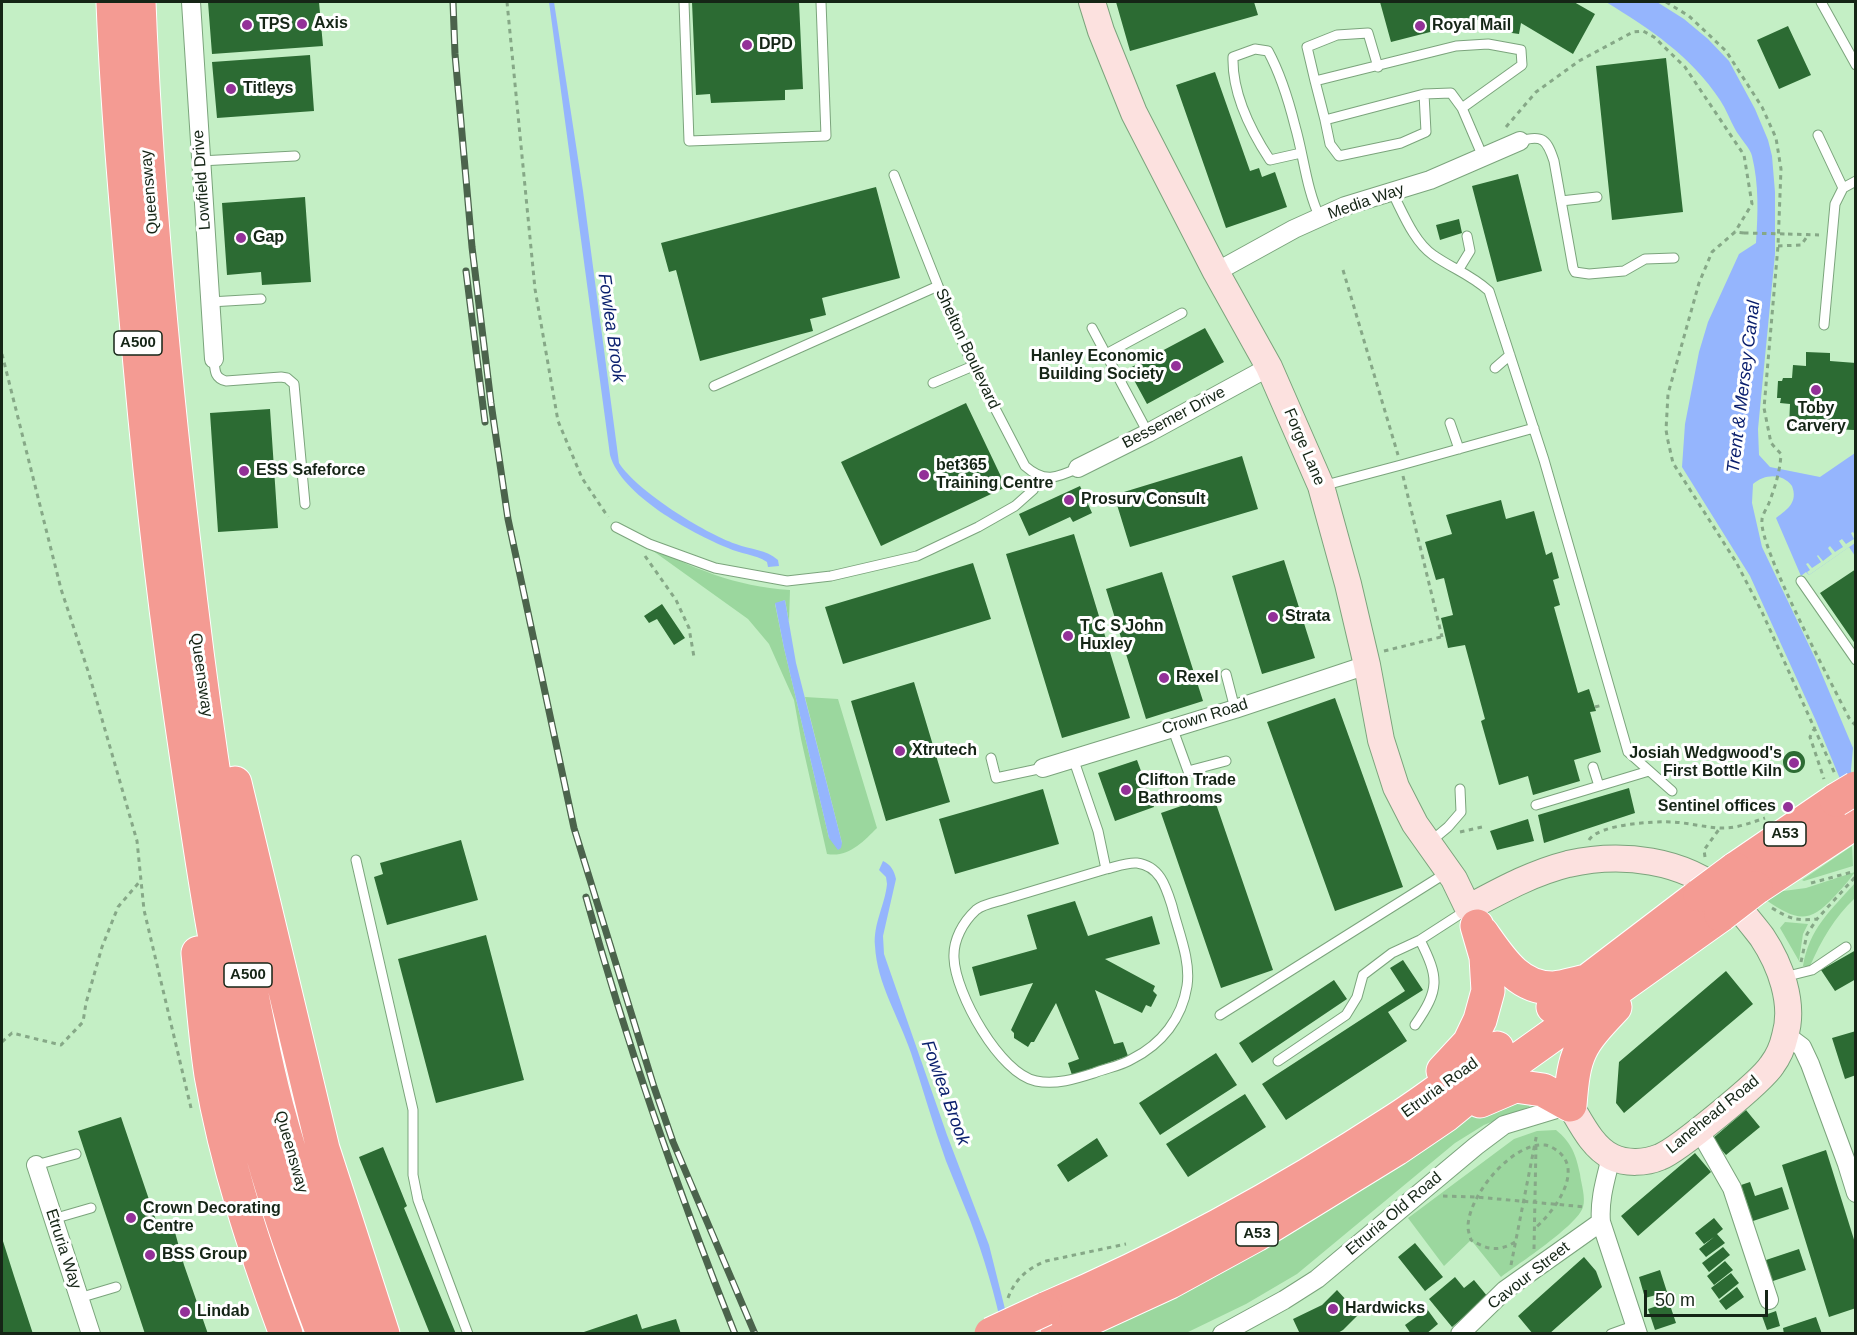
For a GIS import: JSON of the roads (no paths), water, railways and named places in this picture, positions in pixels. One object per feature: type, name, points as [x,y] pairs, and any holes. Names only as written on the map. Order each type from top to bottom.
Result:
[{"type":"highway","name":"Queensway","points":[[113,2],[124,182],[150,480],[180,616],[258,1027],[277,1107],[313,1228],[351,1334]]},
{"type":"highway","name":"Queensway","points":[[139,2],[149,190],[177,481],[180,616],[200,842],[229,1014],[254,1124],[297,1263],[323,1334]]},
{"type":"highway","points":[[180,616],[314,1107],[323,1149],[384,1334]]},
{"type":"highway","points":[[180,616],[181,792],[211,1075],[231,1164],[261,1266],[286,1334]]},
{"type":"highway","name":"Etruria Road","points":[[1051,1322],[1167,1254],[1229,1221],[1398,1119],[1589,981],[1710,905],[1754,889],[1842,801]]},
{"type":"highway","name":"Etruria Road","points":[[991,1334],[1051,1322],[1170,1282],[1256,1235],[1396,1149],[1446,1115],[1494,1077],[1662,958],[1710,905]]},
{"type":"highway","points":[[1473,917],[1513,972],[1532,986],[1555,988],[1589,981]]},
{"type":"highway","points":[[1398,1119],[1469,1043],[1480,1020],[1488,991],[1486,957],[1473,917]]},
{"type":"highway","points":[[1446,1115],[1515,1086],[1543,1089],[1570,1105],[1576,1058],[1586,1037],[1662,958]]},
{"type":"street","name":"Lowfield Drive","points":[[191,2],[213,359]]},
{"type":"street","name":"Forge Lane","points":[[1092,2],[1101,31],[1134,113],[1216,272],[1269,367],[1322,486],[1367,665],[1381,740],[1396,787],[1415,824],[1449,872],[1473,917]]},
{"type":"street","name":"Media Way","points":[[1216,272],[1294,229],[1345,206],[1430,180],[1516,142]]},
{"type":"street","name":"Bessemer Drive","points":[[1078,468],[1269,367]]},
{"type":"street","name":"Crown Road","points":[[1043,768],[1235,709],[1367,665]]},
{"type":"street","name":"Lanehead Road","points":[[1473,917],[1522,880],[1566,865],[1590,860],[1635,858],[1670,866],[1703,879],[1726,896],[1751,922],[1790,976],[1786,1035],[1772,1066],[1699,1130],[1660,1157],[1638,1162],[1611,1157]]},
{"type":"street","points":[[1786,1035],[1802,1047],[1810,1064],[1856,1192]]},
{"type":"street","points":[[1570,1105],[1597,1146],[1611,1157],[1600,1215],[1637,1329]]},
{"type":"street","name":"Etruria Old Road","points":[[1222,1334],[1317,1279],[1504,1125],[1570,1105]]},
{"type":"street","points":[[1699,1130],[1732,1188],[1769,1300]]},
{"type":"street","name":"Etruria Way","points":[[36,1165],[91,1334]]},
{"type":"street","name":"Cavour Street","points":[[1460,1334],[1505,1290],[1600,1215]]},
{"type":"lane","points":[[684,2],[689,141],[826,136],[821,2]]},
{"type":"lane","points":[[1821,2],[1856,65]]},
{"type":"lane","points":[[1378,67],[1368,33],[1337,35],[1307,47],[1330,144],[1339,156],[1401,143],[1426,132],[1424,94]]},
{"type":"lane","points":[[1316,81],[1456,46],[1488,44],[1521,50],[1522,65],[1462,108]]},
{"type":"lane","points":[[1301,153],[1270,160],[1253,134],[1232,73],[1233,57],[1255,49],[1268,51],[1274,61],[1295,126],[1301,153],[1311,199],[1320,218]]},
{"type":"lane","points":[[1325,120],[1424,94],[1452,93],[1462,108],[1483,157]]},
{"type":"lane","points":[[1818,135],[1843,188]]},
{"type":"lane","points":[[1516,142],[1534,137],[1541,138],[1550,148],[1575,272],[1588,274],[1624,271],[1645,259],[1674,258]]},
{"type":"lane","points":[[200,161],[295,156]]},
{"type":"lane","name":"Shelton Boulevard","points":[[894,175],[973,366],[1025,466],[1041,476]]},
{"type":"lane","points":[[1824,325],[1833,216],[1838,195],[1843,188],[1856,181]]},
{"type":"lane","points":[[1392,192],[1420,242],[1432,255],[1473,277],[1489,291],[1534,428],[1628,752],[1672,791]]},
{"type":"lane","points":[[1561,201],[1597,197]]},
{"type":"lane","points":[[1459,269],[1470,251],[1467,236]]},
{"type":"lane","points":[[714,386],[938,286]]},
{"type":"lane","points":[[210,302],[261,299]]},
{"type":"lane","points":[[1106,354],[1182,313]]},
{"type":"lane","points":[[1092,328],[1148,433]]},
{"type":"lane","points":[[1494,368],[1510,355]]},
{"type":"lane","points":[[213,359],[215,374],[219,379],[226,381],[281,377],[287,378],[294,384],[304,504]]},
{"type":"lane","points":[[933,383],[973,366]]},
{"type":"lane","points":[[1450,423],[1459,448]]},
{"type":"lane","points":[[1322,486],[1534,428]]},
{"type":"lane","points":[[616,527],[671,553],[715,568],[787,581],[831,576],[917,556],[978,527],[1015,506],[1033,490],[1041,476],[1060,477],[1078,468]]},
{"type":"lane","points":[[1801,581],[1855,659]]},
{"type":"lane","points":[[1226,674],[1235,709]]},
{"type":"lane","points":[[1172,728],[1188,771],[1226,761]]},
{"type":"lane","points":[[991,758],[996,778],[1043,768]]},
{"type":"lane","points":[[1073,758],[1098,831],[1106,869]]},
{"type":"lane","points":[[1593,767],[1599,786]]},
{"type":"lane","points":[[1536,805],[1649,771]]},
{"type":"lane","points":[[1428,843],[1448,827],[1461,812],[1460,789]]},
{"type":"lane","points":[[356,860],[413,1110],[413,1175],[418,1200],[468,1334]]},
{"type":"lane","points":[[1137,863],[1156,870],[1161,877],[1169,894],[1187,963],[1188,984],[1178,1017],[1159,1040],[1132,1060],[1054,1083],[1034,1081],[1015,1072],[1000,1057],[970,1011],[961,992],[954,957],[960,929],[978,909],[1106,869],[1137,863]]},
{"type":"lane","points":[[1220,1015],[1449,872]]},
{"type":"lane","points":[[1278,1061],[1346,1015],[1357,997],[1363,975],[1392,953],[1473,917]]},
{"type":"lane","points":[[1415,1025],[1431,1001],[1434,991],[1433,969],[1420,940]]},
{"type":"lane","points":[[1790,976],[1812,970],[1846,946]]},
{"type":"lane","points":[[36,1165],[76,1154]]},
{"type":"lane","points":[[54,1219],[92,1208]]},
{"type":"lane","points":[[79,1298],[116,1287]]},
{"type":"lane","points":[[1611,1334],[1637,1329]]},
{"type":"water","points":[[549,2],[554,2],[583,191],[619,463],[640,486],[672,510],[723,539],[768,554],[778,560],[779,566],[768,567],[767,562],[762,559],[733,550],[677,523],[642,498],[628,484],[617,470],[610,455]]},
{"type":"water","name":"Trent & Mersey Canal","points":[[1606,2],[1657,2],[1684,19],[1708,39],[1729,61],[1755,109],[1768,140],[1772,156],[1775,192],[1775,254],[1758,429],[1759,455],[1770,467],[1820,477],[1855,453],[1855,556],[1849,547],[1809,575],[1806,572],[1801,576],[1776,518],[1793,501],[1792,486],[1778,477],[1763,478],[1753,484],[1752,503],[1762,547],[1815,658],[1853,748],[1851,770],[1855,815],[1816,721],[1750,576],[1682,467],[1685,424],[1699,352],[1708,322],[1739,254],[1756,243],[1757,188],[1751,153],[1720,100],[1696,70],[1654,33]]},
{"type":"water","points":[[785,600],[796,663],[842,843],[838,850],[829,838],[784,648],[775,603]]},
{"type":"water","points":[[883,861],[892,868],[896,879],[883,936],[884,954],[947,1135],[989,1245],[1011,1333],[1003,1333],[980,1248],[946,1161],[911,1053],[880,974],[875,938],[887,884],[886,877],[879,870]]},
{"type":"railway","points":[[453,2],[455,54],[472,247],[491,403],[508,519],[574,828],[673,1142],[755,1334]]},
{"type":"railway","points":[[466,271],[485,422]]},
{"type":"railway","points":[[586,897],[654,1117],[735,1334]]},
{"type":"place","name":"Axis","points":[[302,24]]},
{"type":"place","name":"TPS","points":[[247,25]]},
{"type":"place","name":"Royal Mail","points":[[1420,26]]},
{"type":"place","name":"DPD","points":[[747,45]]},
{"type":"place","name":"Titleys","points":[[231,89]]},
{"type":"place","name":"Gap","points":[[241,238]]},
{"type":"place","name":"Hanley Economic Building Society","points":[[1176,366]]},
{"type":"place","name":"Toby Carvery","points":[[1816,390]]},
{"type":"place","name":"ESS Safeforce","points":[[244,471]]},
{"type":"place","name":"bet365 Training Centre","points":[[924,475]]},
{"type":"place","name":"Prosurv Consult","points":[[1069,500]]},
{"type":"place","name":"Strata","points":[[1273,617]]},
{"type":"place","name":"T C S John Huxley","points":[[1068,636]]},
{"type":"place","name":"Rexel","points":[[1164,678]]},
{"type":"place","name":"Xtrutech","points":[[900,751]]},
{"type":"place","name":"Josiah Wedgwood's First Bottle Kiln","points":[[1794,763]]},
{"type":"place","name":"Clifton Trade Bathrooms","points":[[1126,790]]},
{"type":"place","name":"Sentinel offices","points":[[1788,807]]},
{"type":"place","name":"Crown Decorating Centre","points":[[131,1218]]},
{"type":"place","name":"BSS Group","points":[[150,1255]]},
{"type":"place","name":"Hardwicks","points":[[1333,1309]]},
{"type":"place","name":"Lindab","points":[[185,1312]]},
{"type":"water label","name":"Fowlea Brook","points":[[611,328]]},
{"type":"water label","name":"Fowlea Brook","points":[[945,1093]]}]
